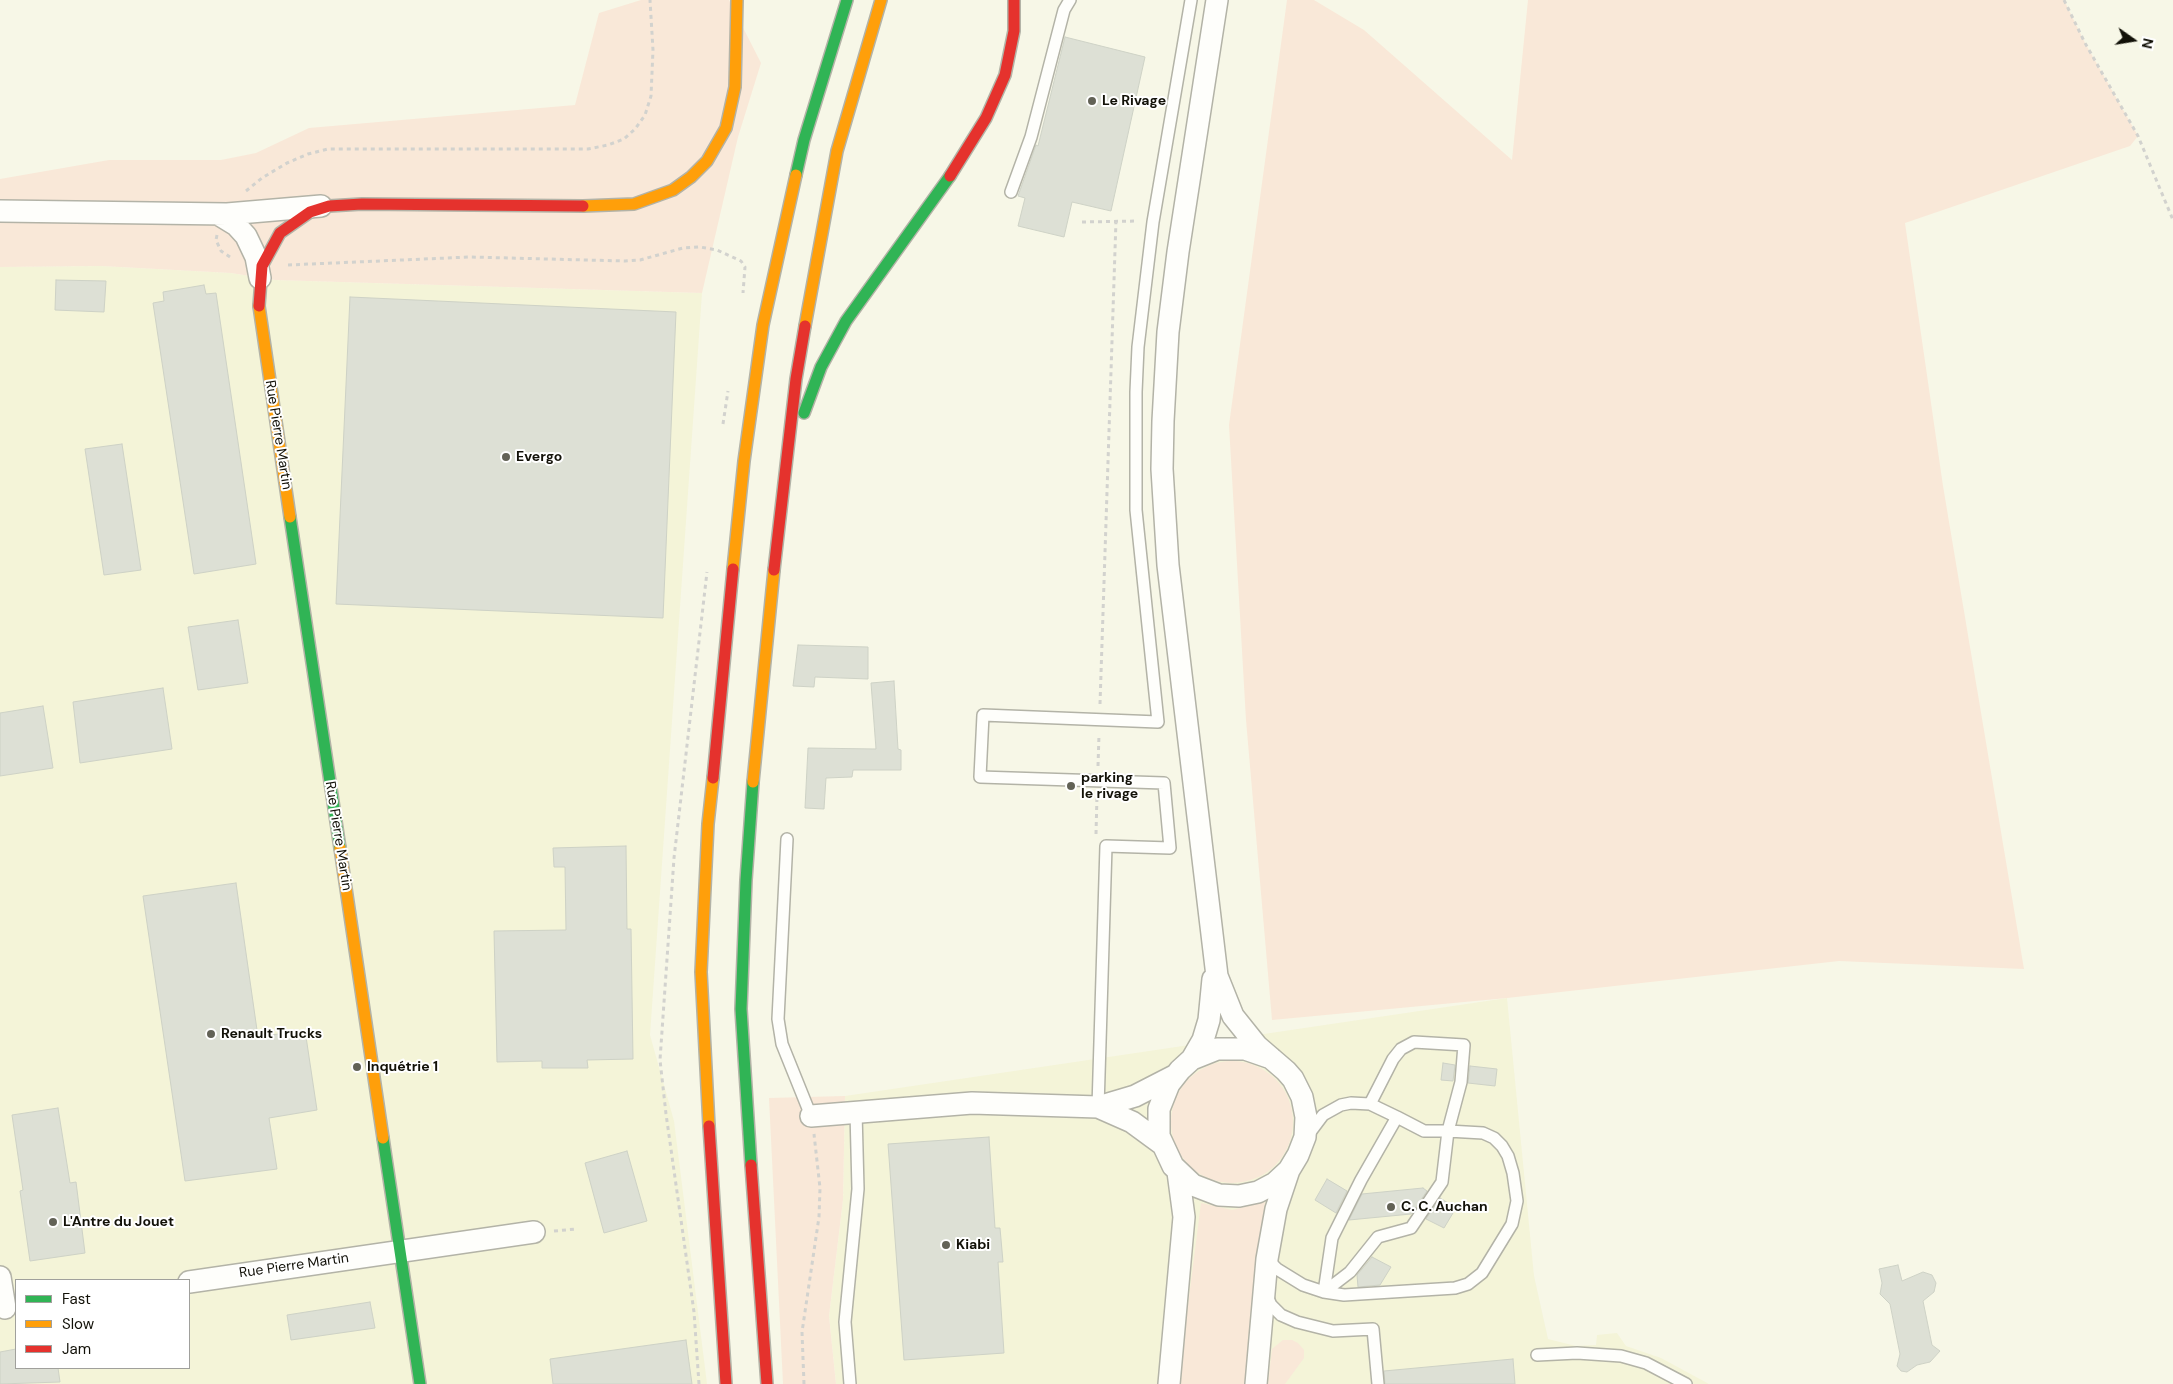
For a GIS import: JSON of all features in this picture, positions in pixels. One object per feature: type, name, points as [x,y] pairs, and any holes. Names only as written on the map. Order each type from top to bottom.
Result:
[{"type":"main road","name":"Rue Pierre Martin","points":[[420,1384],[260,319],[260,271],[280,233],[310,212],[329,206],[362,204],[613,206],[634,204],[674,190],[692,177],[707,161],[726,128],[735,88],[737,0]]},
{"type":"main road","points":[[726,1384],[712,1197],[702,1007],[703,912],[710,806],[744,461],[763,325],[776,257],[804,140],[847,0]]},
{"type":"main road","points":[[767,1384],[744,1080],[741,1009],[745,889],[751,805],[778,528],[796,379],[825,207],[852,94],[881,0]]},
{"type":"main road","points":[[778,528],[801,422],[821,367],[846,321],[960,161],[986,118],[996,96],[1010,54],[1014,0]]},
{"type":"street","points":[[1218,5],[1172,291],[1162,421],[1164,506],[1168,564],[1214,956],[1222,992],[1233,1016],[1248,1037],[1286,1071],[1302,1097],[1306,1117],[1302,1146],[1289,1170],[1276,1209],[1264,1283],[1256,1384]]},
{"type":"street","points":[[0,211],[224,215],[329,206]]},
{"type":"street","points":[[224,215],[246,236],[260,271]]},
{"type":"street","points":[[1192,1060],[1203,1040],[1211,1011],[1214,956]]},
{"type":"street","points":[[811,1116],[996,1102],[1098,1107],[1135,1096],[1174,1076],[1192,1060],[1208,1052],[1236,1048],[1254,1051],[1271,1058]]},
{"type":"street","points":[[1174,1076],[1165,1092],[1159,1109],[1158,1127],[1168,1159],[1178,1172],[1201,1189],[1219,1195],[1239,1196],[1266,1188],[1289,1170]]},
{"type":"street","points":[[1098,1107],[1132,1122],[1162,1144]]},
{"type":"street","points":[[1169,1384],[1184,1217],[1178,1172]]},
{"type":"street","name":"Rue Pierre Martin","points":[[190,1282],[534,1232]]},
{"type":"street","points":[[0,1277],[7,1308]]},
{"type":"lane","points":[[1011,192],[1031,137],[1064,10],[1070,0]]},
{"type":"lane","points":[[1098,1107],[1106,846],[1170,848],[1164,783],[980,777],[984,715],[1158,722],[1140,561],[1134,451],[1138,347],[1153,222],[1191,0]]},
{"type":"lane","points":[[787,839],[778,1019],[782,1044],[811,1116]]},
{"type":"lane","points":[[1324,1292],[1350,1272],[1378,1237],[1411,1228],[1442,1182],[1448,1131],[1461,1082],[1464,1045],[1414,1042],[1401,1049],[1393,1059],[1370,1104]]},
{"type":"lane","points":[[1267,1259],[1290,1278],[1324,1292],[1344,1295],[1455,1288],[1468,1284],[1482,1273],[1512,1224],[1516,1213],[1517,1202],[1513,1173],[1508,1156],[1494,1138],[1473,1131],[1424,1131],[1370,1104],[1351,1103],[1331,1109],[1316,1123],[1302,1146]]},
{"type":"lane","points":[[850,1384],[845,1322],[858,1189],[856,1112]]},
{"type":"lane","points":[[1324,1292],[1332,1238],[1361,1180],[1397,1117]]},
{"type":"lane","points":[[1264,1283],[1271,1305],[1281,1315],[1297,1322],[1333,1331],[1373,1329],[1378,1384]]},
{"type":"lane","points":[[1536,1355],[1577,1353],[1621,1356],[1646,1363],[1686,1384]]},
{"type":"path","points":[[650,0],[653,50],[651,96],[645,114],[636,129],[624,139],[588,149],[328,149],[301,157],[262,178],[240,196],[224,215],[216,240],[221,250],[243,264],[260,271],[470,257],[640,260],[691,247],[717,250],[734,257]]},
{"type":"path","points":[[2064,0],[2085,43],[2138,136],[2173,220]]},
{"type":"path","points":[[1082,222],[1116,220],[1153,222]]},
{"type":"path","points":[[1096,844],[1116,220]]},
{"type":"path","points":[[660,1060],[694,1312],[699,1384]]},
{"type":"path","points":[[804,1384],[802,1332],[819,1217],[820,1188],[811,1116]]},
{"type":"shaded area","points":[[641,0],[729,0],[761,63],[738,137],[702,293],[275,280],[231,273],[101,266],[0,267],[0,179],[109,160],[221,160],[256,153],[309,128],[575,105],[599,13]]},
{"type":"shaded area","points":[[1287,0],[1314,0],[1364,30],[1512,160],[1528,0],[2064,0],[2085,43],[2138,136],[2130,146],[1905,223],[1943,486],[2024,969],[1839,961],[1507,998],[1272,1020],[1246,720],[1229,425]]},
{"type":"shaded area","points":[[101,266],[231,273],[275,280],[702,293],[650,1035],[674,1121],[707,1384],[0,1384],[0,267]]},
{"type":"shaded area","points":[[1507,998],[1534,1276],[1548,1339],[1576,1346],[1596,1345],[1597,1335],[1617,1333],[1626,1346],[1661,1358],[1709,1384],[836,1384],[829,1316],[843,1200],[845,1096]]},
{"type":"shaded area","points":[[1232,1061],[1256,1065],[1275,1079],[1289,1098],[1293,1122],[1289,1146],[1275,1165],[1256,1179],[1232,1183],[1208,1179],[1189,1165],[1175,1146],[1171,1122],[1175,1098],[1189,1079],[1208,1065]]},
{"type":"shaded area","points":[[845,1096],[843,1200],[829,1316],[836,1384],[783,1384],[769,1098]]},
{"type":"shaded area","points":[[1265,1202],[1248,1340],[1246,1384],[1181,1384],[1183,1344],[1201,1203],[1232,1210]]},
{"type":"shaded area","points":[[1283,1340],[1292,1340],[1298,1343],[1304,1350],[1304,1358],[1285,1384],[1268,1384],[1272,1349]]},
{"type":"building","name":"Le Rivage","points":[[1065,37],[1145,57],[1111,211],[1072,202],[1064,237],[1018,226],[1025,198],[1018,196],[1036,145],[1038,146]]},
{"type":"building","points":[[56,280],[106,281],[104,312],[55,310]]},
{"type":"building","points":[[204,285],[206,294],[216,293],[256,564],[194,574],[153,303],[164,301],[163,292]]},
{"type":"building","name":"Evergo","points":[[350,297],[676,312],[663,618],[336,604]]},
{"type":"building","points":[[122,444],[141,570],[104,575],[85,449]]},
{"type":"building","points":[[238,620],[248,683],[198,690],[188,627]]},
{"type":"building","points":[[798,645],[868,647],[868,679],[815,677],[814,687],[793,686]]},
{"type":"building","points":[[894,681],[898,749],[901,750],[901,770],[853,770],[852,777],[826,778],[824,809],[805,808],[808,748],[876,749],[871,683]]},
{"type":"building","points":[[163,688],[172,749],[80,763],[73,702]]},
{"type":"building","points":[[43,706],[53,768],[0,776],[0,713]]},
{"type":"building","points":[[626,846],[627,929],[631,929],[633,1059],[587,1060],[588,1068],[542,1068],[542,1061],[497,1062],[494,931],[566,930],[565,867],[554,867],[553,848]]},
{"type":"building","name":"Renault Trucks","points":[[236,883],[258,1037],[305,1030],[317,1110],[269,1118],[277,1169],[185,1181],[143,896]]},
{"type":"building","points":[[1443,1063],[1455,1065],[1453,1081],[1441,1080]]},
{"type":"building","points":[[1470,1066],[1497,1069],[1495,1086],[1468,1083]]},
{"type":"building","name":"L'Antre du Jouet","points":[[58,1108],[70,1183],[76,1182],[85,1253],[30,1261],[20,1191],[23,1190],[12,1115]]},
{"type":"building","name":"Kiabi","points":[[989,1137],[995,1228],[1000,1228],[1003,1262],[998,1262],[1004,1353],[904,1360],[888,1144]]},
{"type":"building","points":[[627,1151],[647,1221],[604,1233],[585,1163]]},
{"type":"building","points":[[1327,1179],[1347,1191],[1336,1213],[1315,1200]]},
{"type":"building","points":[[1423,1188],[1427,1191],[1411,1214],[1349,1220],[1362,1194]]},
{"type":"building","points":[[1440,1198],[1456,1208],[1444,1228],[1426,1219]]},
{"type":"building","points":[[1372,1257],[1391,1267],[1380,1285],[1358,1287],[1357,1275]]},
{"type":"building","points":[[1898,1265],[1902,1281],[1923,1272],[1932,1275],[1936,1283],[1934,1292],[1923,1301],[1932,1345],[1940,1351],[1930,1362],[1917,1365],[1907,1372],[1901,1371],[1897,1366],[1900,1354],[1890,1304],[1880,1294],[1882,1283],[1879,1269]]},
{"type":"building","points":[[370,1302],[375,1328],[291,1340],[287,1315]]},
{"type":"building","points":[[686,1340],[692,1384],[553,1384],[550,1359]]},
{"type":"building","points":[[15,1349],[15,1369],[58,1369],[60,1382],[0,1384],[0,1352]]},
{"type":"building","points":[[1513,1359],[1515,1384],[1385,1384],[1384,1371]]},
{"type":"traffic: fast","points":[[796,175],[804,140],[847,0]]},
{"type":"traffic: fast","points":[[804,413],[821,367],[846,321],[950,176]]},
{"type":"traffic: fast","points":[[290,517],[340,848]]},
{"type":"traffic: fast","points":[[751,1165],[741,1009],[746,880],[753,782]]},
{"type":"traffic: fast","points":[[383,1138],[420,1384]]},
{"type":"traffic: slow","points":[[583,206],[634,204],[673,190],[691,177],[707,161],[726,128],[735,87],[737,0]]},
{"type":"traffic: slow","points":[[805,326],[837,151],[881,0]]},
{"type":"traffic: slow","points":[[733,569],[744,461],[763,325],[796,175]]},
{"type":"traffic: slow","points":[[259,306],[290,517]]},
{"type":"traffic: slow","points":[[753,782],[774,570]]},
{"type":"traffic: slow","points":[[709,1126],[701,972],[708,824],[713,778]]},
{"type":"traffic: slow","points":[[340,848],[383,1138]]},
{"type":"traffic: jam","points":[[950,176],[986,118],[1005,75],[1014,31],[1014,0]]},
{"type":"traffic: jam","points":[[259,306],[262,266],[280,233],[310,212],[329,206],[362,204],[583,206]]},
{"type":"traffic: jam","points":[[774,570],[796,379],[805,326]]},
{"type":"traffic: jam","points":[[713,778],[733,569]]},
{"type":"traffic: jam","points":[[709,1126],[726,1384]]},
{"type":"traffic: jam","points":[[751,1165],[767,1384]]},
{"type":"place","name":"Le Rivage","points":[[1092,101]]},
{"type":"place","name":"Evergo","points":[[506,457]]},
{"type":"place","name":"parking le rivage","points":[[1071,786]]},
{"type":"place","name":"Renault Trucks","points":[[211,1034]]},
{"type":"place","name":"Inquétrie 1","points":[[357,1067]]},
{"type":"place","name":"C. C. Auchan","points":[[1391,1207]]},
{"type":"place","name":"L'Antre du Jouet","points":[[53,1222]]},
{"type":"place","name":"Kiabi","points":[[946,1245]]}]
